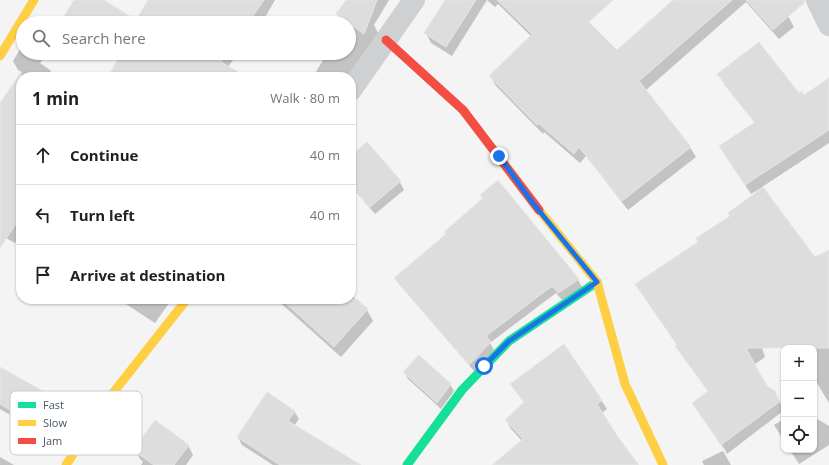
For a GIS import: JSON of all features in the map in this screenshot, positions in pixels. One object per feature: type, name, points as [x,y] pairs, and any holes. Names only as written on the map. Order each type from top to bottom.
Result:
[{"type":"street","points":[[24,16],[34,0]]},
{"type":"street","points":[[356,83],[414,0]]},
{"type":"street","points":[[817,0],[829,25]]},
{"type":"street","points":[[0,56],[16,30]]},
{"type":"street","points":[[386,40],[463,110],[532,202],[597,282],[625,384],[663,465]]},
{"type":"street","points":[[407,465],[462,390],[509,341],[597,282]]},
{"type":"street","points":[[115,391],[183,304]]},
{"type":"street","points":[[66,465],[73,455]]},
{"type":"building","points":[[74,0],[104,0],[130,16],[64,16]]},
{"type":"building","points":[[148,0],[264,0],[253,16],[138,16]]},
{"type":"building","points":[[346,0],[377,0],[364,34],[356,28],[356,16],[339,16],[336,14]]},
{"type":"building","points":[[445,0],[476,0],[446,47],[424,33]]},
{"type":"building","points":[[497,0],[613,0],[589,22],[617,50],[673,0],[732,0],[639,81],[691,147],[622,201],[579,147],[574,154],[538,123],[537,125],[489,76],[532,34]]},
{"type":"building","points":[[746,0],[805,0],[805,2],[773,30]]},
{"type":"building","points":[[759,42],[799,93],[802,91],[804,95],[829,78],[829,130],[745,185],[719,146],[755,122],[717,74]]},
{"type":"building","points":[[117,60],[222,60],[221,62],[238,72],[111,72]]},
{"type":"building","points":[[16,79],[16,224],[0,248],[0,103]]},
{"type":"building","points":[[367,142],[401,181],[370,207],[356,191],[356,151]]},
{"type":"building","points":[[498,180],[579,279],[558,293],[552,286],[486,336],[491,342],[469,365],[394,278],[446,234],[444,232],[483,198],[480,195]]},
{"type":"building","points":[[763,187],[815,257],[829,250],[829,348],[817,348],[817,345],[781,345],[781,348],[746,348],[767,386],[775,391],[779,402],[721,445],[692,403],[708,391],[675,346],[677,345],[635,284],[698,242],[696,238],[730,216],[728,213]]},
{"type":"building","points":[[357,299],[368,309],[334,347],[287,304],[356,304]]},
{"type":"building","points":[[564,344],[602,400],[597,404],[618,437],[639,465],[492,465],[523,439],[505,420],[524,402],[510,384]]},
{"type":"building","points":[[419,355],[451,384],[437,403],[403,372]]},
{"type":"building","points":[[0,367],[43,391],[10,391],[10,410],[0,404]]},
{"type":"building","points":[[267,392],[295,411],[288,421],[361,465],[280,465],[237,437]]},
{"type":"building","points":[[155,420],[189,445],[174,465],[154,465],[140,455],[142,455],[142,438]]},
{"type":"traffic: fast","points":[[407,465],[462,390],[509,341],[597,282]]},
{"type":"traffic: slow","points":[[24,16],[34,0]]},
{"type":"traffic: slow","points":[[0,56],[16,30]]},
{"type":"traffic: slow","points":[[539,210],[597,282],[625,384],[663,465]]},
{"type":"traffic: slow","points":[[115,391],[183,304]]},
{"type":"traffic: slow","points":[[66,465],[73,455]]},
{"type":"traffic: jam","points":[[386,40],[463,110],[539,210]]},
{"type":"route","points":[[484,366],[509,341],[597,282],[532,202],[499,156]]}]
